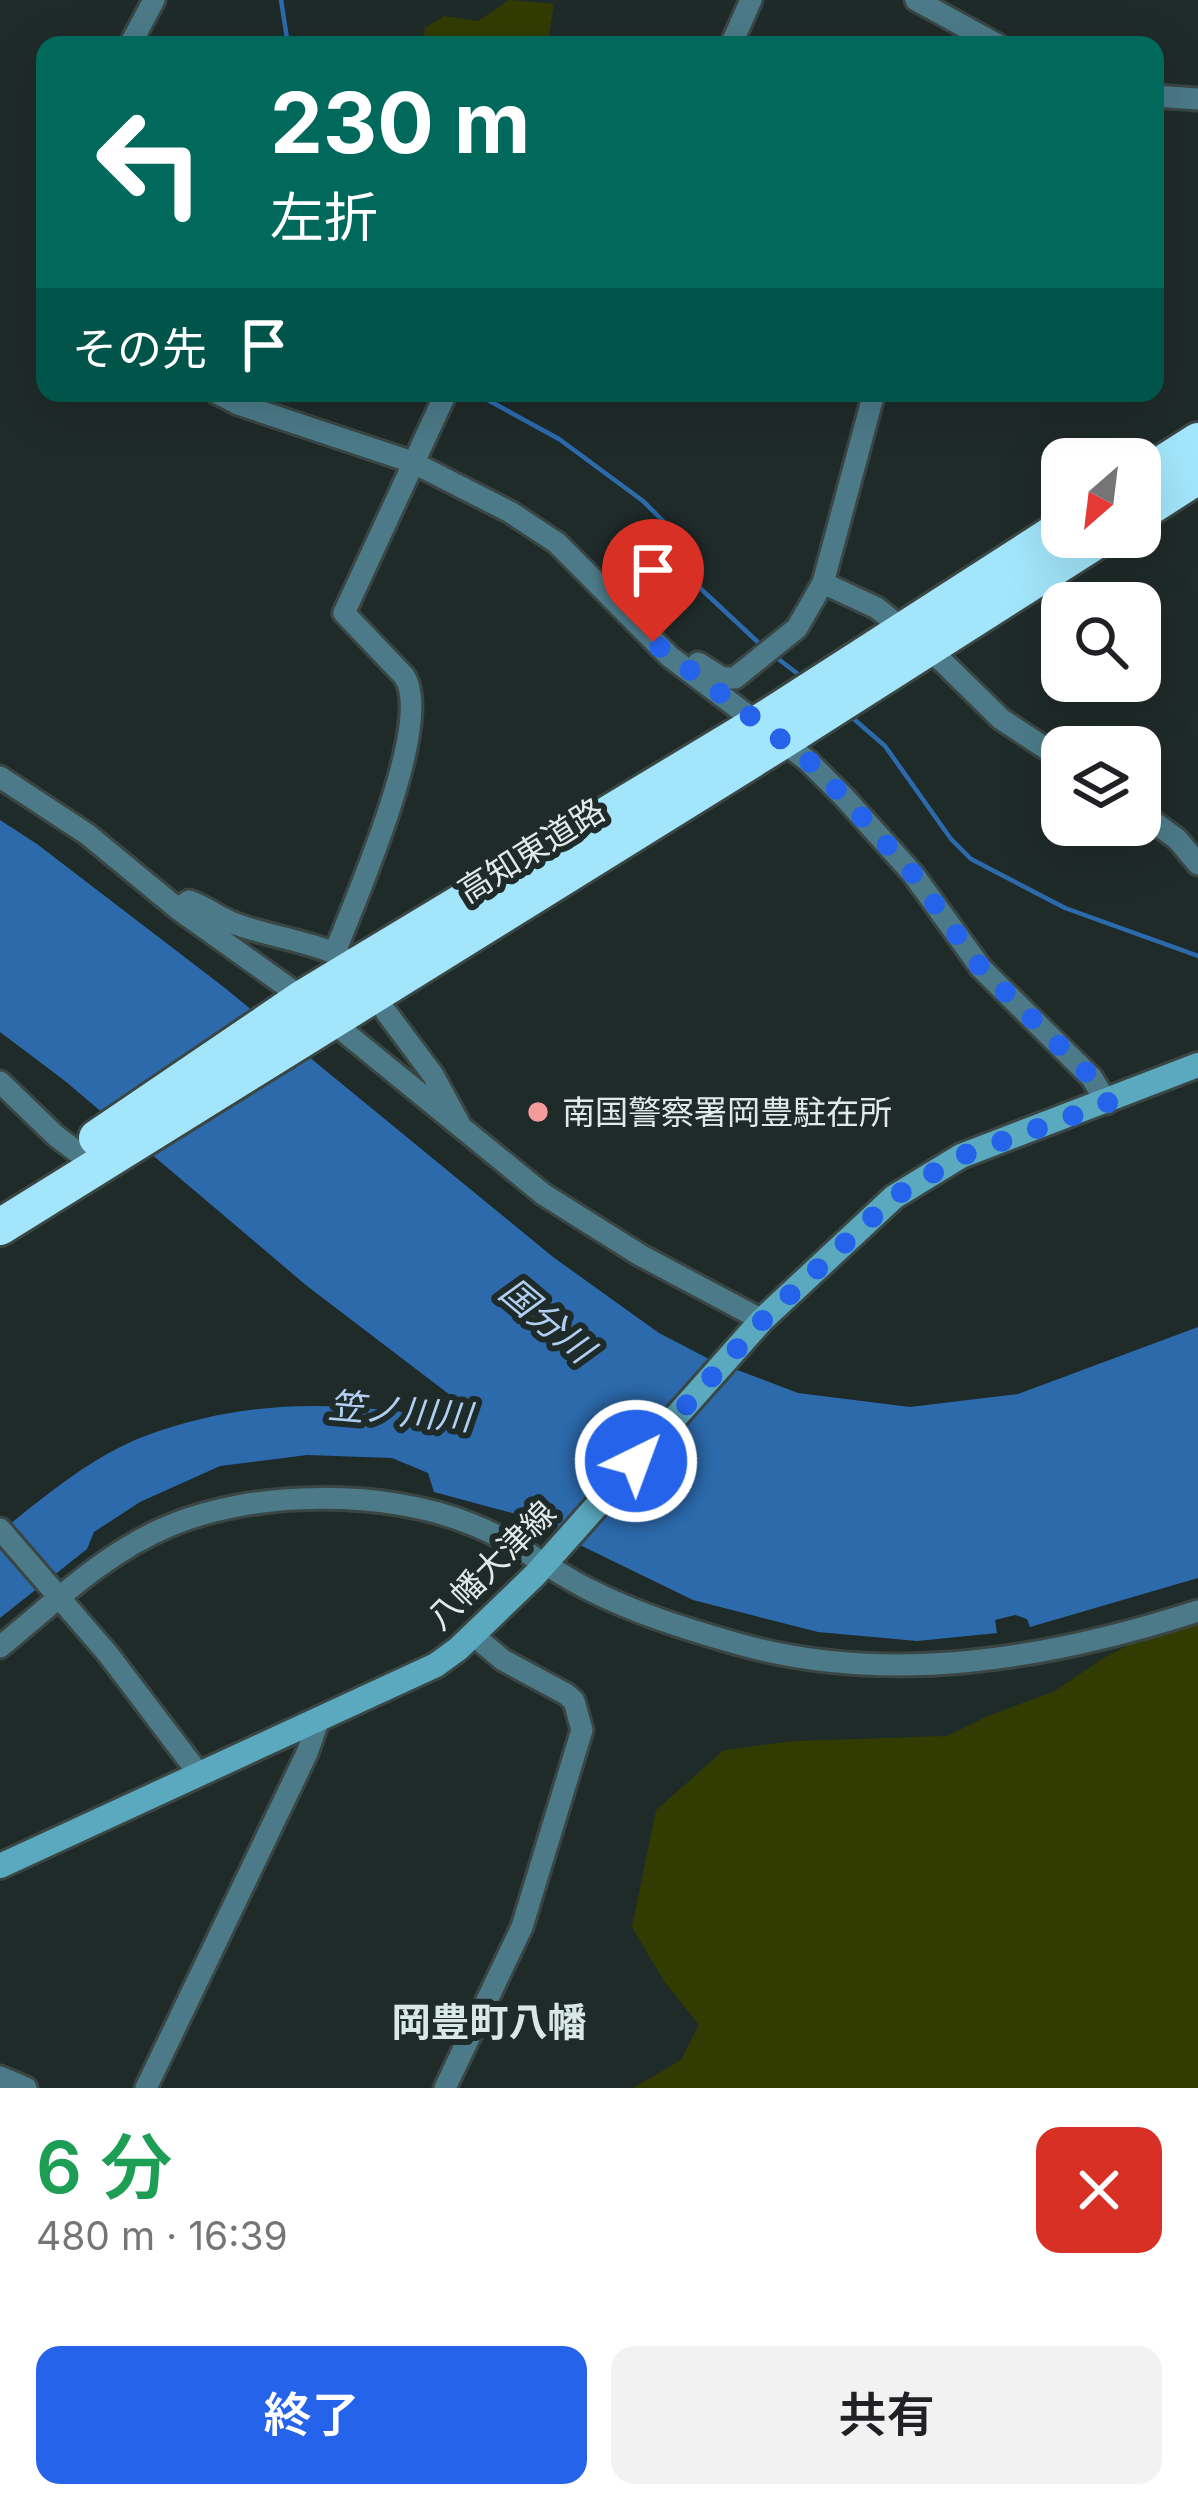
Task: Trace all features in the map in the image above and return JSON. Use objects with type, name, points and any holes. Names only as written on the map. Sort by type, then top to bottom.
[{"type":"highway","points":[[1161,465],[1198,441]]},
{"type":"highway","points":[[1161,500],[1198,476]]},
{"type":"highway","name":"高知東道路","points":[[0,1227],[93,1155],[309,1014],[915,639],[1041,544]]},
{"type":"highway","name":"高知東道路","points":[[915,639],[1064,558]]},
{"type":"highway","name":"高知東道路","points":[[0,1199],[93,1155]]},
{"type":"main road","name":"八幡大津線","points":[[0,1866],[420,1674],[473,1635],[545,1563],[759,1324],[894,1197],[961,1156],[1198,1065]]},
{"type":"street","points":[[135,36],[154,0]]},
{"type":"street","points":[[735,36],[751,0]]},
{"type":"street","points":[[916,0],[980,36]]},
{"type":"street","points":[[956,36],[963,27]]},
{"type":"street","points":[[1164,97],[1198,99]]},
{"type":"street","points":[[234,402],[412,462],[509,512],[557,543],[669,656],[786,722],[913,874],[981,968],[1092,1078],[1108,1103]]},
{"type":"street","points":[[178,909],[188,901],[227,921],[340,956],[392,805],[412,712],[410,685],[404,676],[344,613],[442,402]]},
{"type":"street","points":[[669,656],[688,657],[722,678],[735,678],[797,628],[823,583],[872,402]]},
{"type":"street","points":[[823,583],[877,608],[1001,719],[1041,745]]},
{"type":"street","points":[[0,777],[87,834],[309,1014],[543,1194],[759,1324]]},
{"type":"street","points":[[1161,827],[1198,864]]},
{"type":"street","points":[[386,1012],[434,1076],[465,1134]]},
{"type":"street","points":[[0,1082],[93,1155]]},
{"type":"street","points":[[0,1647],[58,1593],[170,1526],[219,1511],[294,1499],[362,1500],[472,1524],[590,1590],[649,1615],[738,1645],[812,1660],[985,1663],[1058,1651],[1198,1611]]},
{"type":"street","points":[[0,1528],[58,1593],[199,1774]]},
{"type":"street","points":[[445,2088],[522,1928],[582,1730],[574,1701],[566,1694],[503,1660],[473,1635]]},
{"type":"street","points":[[146,2088],[319,1719]]},
{"type":"street","points":[[0,2077],[26,2088]]},
{"type":"green space","points":[[509,0],[554,4],[549,36],[423,36],[425,28],[444,16],[478,21]]},
{"type":"green space","points":[[1198,1617],[1198,2088],[633,2088],[681,2060],[699,2025],[664,1981],[632,1927],[656,1810],[724,1750],[794,1741],[947,1736],[1055,1691],[1105,1657],[1164,1627]]},
{"type":"water","name":"国分川","points":[[0,820],[225,988],[553,1257],[659,1333],[711,1360],[798,1393],[910,1407],[1018,1394],[1198,1327],[1198,1578],[1030,1627],[1027,1619],[1015,1615],[995,1620],[997,1633],[917,1641],[818,1632],[693,1600],[516,1514],[434,1492],[428,1473],[392,1458],[307,1455],[220,1466],[140,1502],[94,1532],[87,1549],[0,1618],[0,1532],[69,1478],[125,1444],[183,1424],[257,1409],[330,1406],[443,1418],[453,1409],[450,1395],[307,1286],[65,1081],[0,1032]]},
{"type":"waterway","points":[[281,0],[287,36]]},
{"type":"waterway","points":[[491,402],[559,439],[643,501],[675,533],[700,588],[762,646]]},
{"type":"waterway","points":[[773,655],[802,677]]},
{"type":"waterway","points":[[848,714],[885,746],[951,839],[971,859],[1065,908],[1198,956]]},
{"type":"place","name":"南国警察署岡豊駐在所","points":[[538,1112]]},
{"type":"district","name":"岡豊町八幡","points":[[489,2021]]},
{"type":"route","points":[[636,1461],[763,1320],[894,1197],[961,1156],[1108,1103],[1092,1078],[981,968],[913,874],[808,760],[653,642]]},
{"type":"water label","name":"笠ノ川川","points":[[400,1411]]}]
